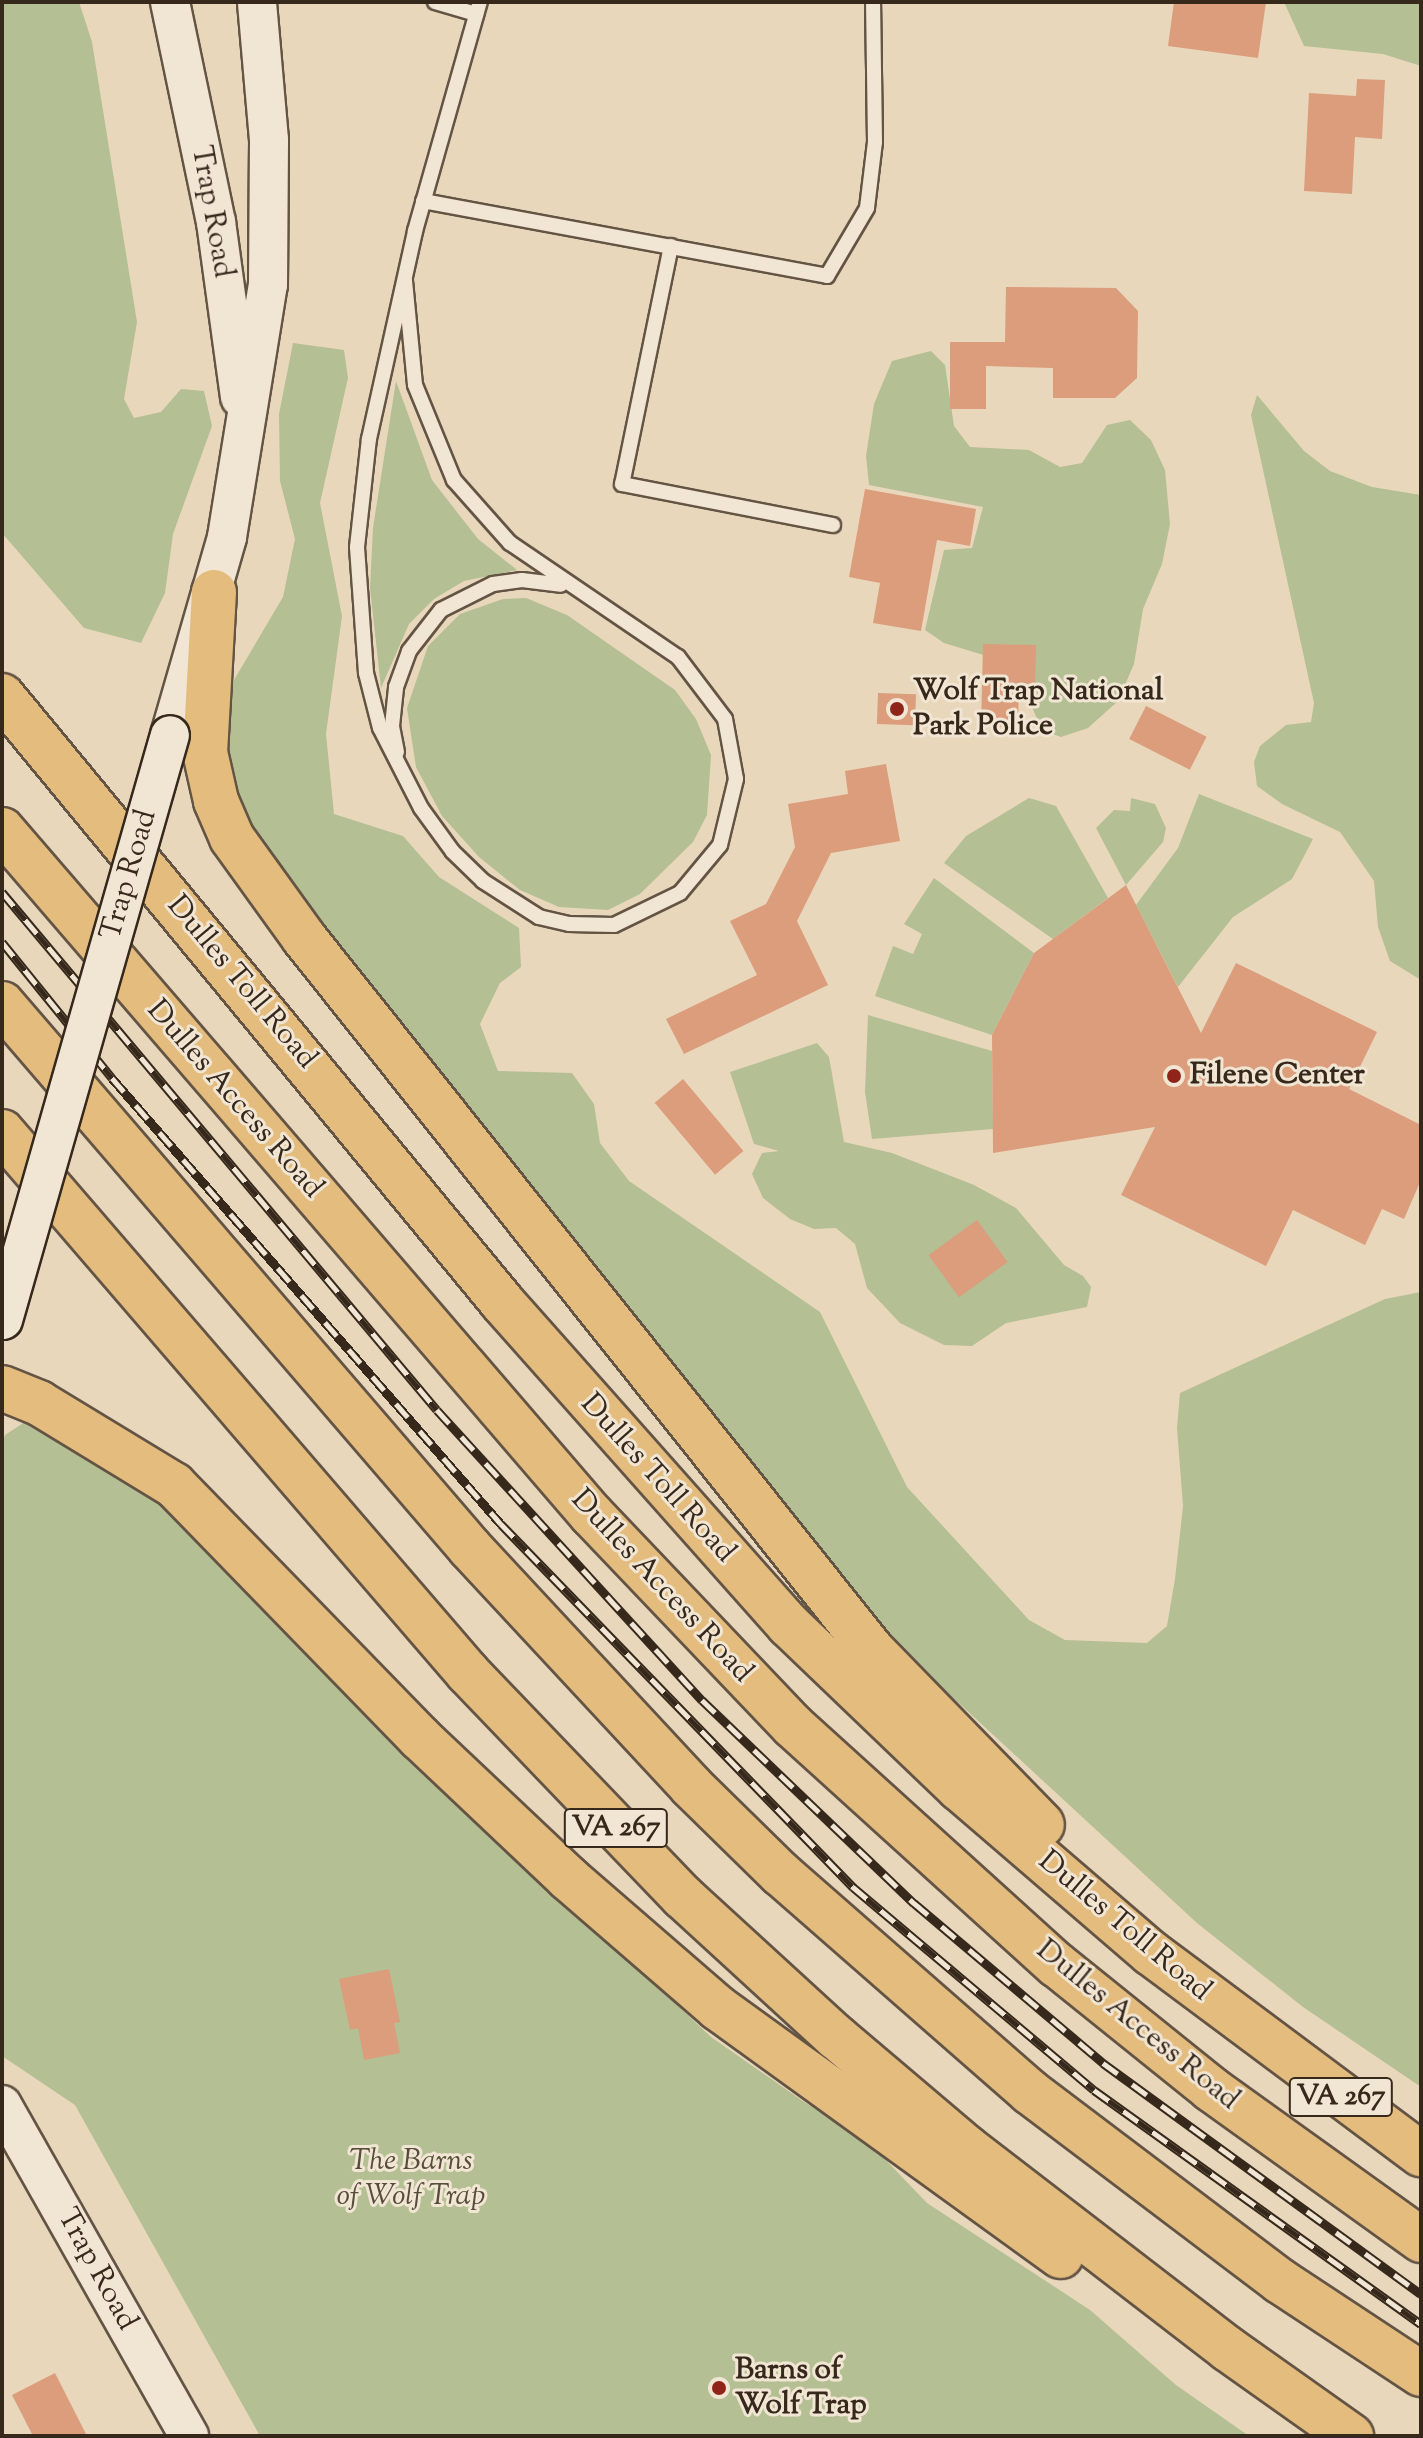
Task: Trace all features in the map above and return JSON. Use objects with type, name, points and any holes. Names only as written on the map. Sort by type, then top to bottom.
[{"type":"highway","points":[[214,592],[205,752],[216,801],[232,838],[295,925],[871,1649],[1041,1824],[1262,2039]]},
{"type":"highway","name":"Dulles Toll Road","points":[[2,696],[533,1338],[779,1614],[959,1788],[1151,1953],[1262,2039],[1421,2154]]},
{"type":"highway","name":"Dulles Access Road","points":[[2,830],[580,1502],[793,1726],[1057,1965],[1211,2089],[1421,2240]]},
{"type":"highway","points":[[2,1004],[470,1548],[748,1841],[1030,2092],[1280,2281],[1421,2374]]},
{"type":"highway","name":"VA 267","points":[[2,1132],[468,1673],[683,1897],[836,2037],[967,2148],[1340,2429]]},
{"type":"highway","points":[[2,1388],[39,1403],[174,1485],[420,1738],[568,1878],[718,2008],[982,2202],[1340,2429]]},
{"type":"main road","name":"Trap Road","points":[[170,2],[216,222],[243,424]]},
{"type":"main road","name":"Trap Road","points":[[2,1322],[214,592],[239,472],[243,424],[258,360],[269,246],[269,140],[257,2]]},
{"type":"main road","name":"Trap Road","points":[[2,2105],[189,2436]]},
{"type":"lane","points":[[405,281],[415,385],[454,480],[510,543],[678,657],[725,719],[736,779],[731,816],[702,871],[649,912],[614,925],[586,926],[539,917],[483,881],[453,852],[400,768],[380,728],[366,673],[357,547],[379,383],[423,201],[478,8],[435,2]]},
{"type":"lane","points":[[423,201],[827,276],[867,208],[875,142],[873,2]]},
{"type":"lane","points":[[671,246],[622,484],[833,525]]},
{"type":"lane","points":[[400,768],[392,726],[396,687],[409,651],[441,610],[493,584],[522,580],[581,590]]},
{"type":"green space","points":[[2,2],[79,2],[92,42],[137,322],[124,399],[134,418],[161,412],[181,389],[204,391],[212,426],[173,534],[165,593],[141,643],[84,628],[2,533]]},
{"type":"green space","points":[[1284,2],[1421,2],[1421,66],[1383,54],[1304,46]]},
{"type":"green space","points":[[293,343],[344,350],[348,378],[320,503],[342,616],[326,734],[334,814],[403,836],[439,877],[519,928],[521,967],[500,983],[480,1024],[498,1071],[572,1073],[594,1104],[600,1143],[629,1181],[820,1312],[907,1487],[1029,1620],[1065,1640],[1147,1643],[1167,1626],[1175,1579],[1183,1506],[1177,1428],[1180,1393],[1385,1299],[1421,1292],[1421,2087],[1303,2007],[1197,1923],[949,1694],[846,1587],[240,819],[218,707],[283,597],[295,539],[280,481],[279,414]]},
{"type":"green space","points":[[931,351],[945,365],[954,426],[970,447],[1029,450],[1060,467],[1082,463],[1107,425],[1130,420],[1151,440],[1165,470],[1170,524],[1162,564],[1143,609],[1134,664],[1118,701],[1088,728],[1061,737],[1042,730],[1013,664],[944,643],[925,630],[944,550],[972,548],[983,507],[869,485],[866,456],[874,404],[892,361]]},
{"type":"green space","points":[[396,381],[432,480],[478,539],[517,570],[464,581],[434,599],[409,624],[381,688],[370,588],[373,528]]},
{"type":"green space","points":[[1257,395],[1304,451],[1330,471],[1372,487],[1421,495],[1421,980],[1390,961],[1378,927],[1374,881],[1340,832],[1282,804],[1257,786],[1254,762],[1260,746],[1286,725],[1311,722],[1314,703],[1251,415]]},
{"type":"green space","points":[[526,598],[567,615],[675,690],[696,719],[711,755],[707,815],[693,842],[640,894],[608,910],[559,907],[520,890],[479,857],[442,816],[416,767],[407,708],[428,646],[460,614],[503,599]]},
{"type":"green space","points":[[1199,794],[1313,839],[1292,879],[1233,917],[1178,987],[1136,905],[1178,848]]},
{"type":"green space","points":[[1029,798],[1056,806],[1108,898],[1053,939],[944,863],[966,836]]},
{"type":"green space","points":[[1131,798],[1155,804],[1166,828],[1163,842],[1126,885],[1096,828],[1114,810],[1130,811]]},
{"type":"green space","points":[[934,878],[1034,953],[992,1035],[875,996],[893,946],[913,954],[922,934],[904,924]]},
{"type":"green space","points":[[868,1015],[992,1051],[993,1129],[872,1139],[865,1092]]},
{"type":"green space","points":[[817,1043],[829,1057],[844,1142],[892,1153],[974,1185],[1016,1208],[1064,1265],[1083,1276],[1091,1287],[1087,1307],[1006,1323],[972,1346],[944,1345],[900,1323],[867,1288],[855,1244],[836,1228],[814,1229],[790,1219],[763,1198],[752,1174],[762,1153],[779,1151],[754,1144],[730,1072]]},
{"type":"green space","name":"The Barns of Wolf Trap","points":[[31,1418],[176,1512],[510,1847],[711,2037],[807,2104],[856,2129],[927,2203],[1090,2310],[1176,2385],[1249,2436],[260,2436],[75,2105],[2,2056],[2,1445],[5,1435]]},
{"type":"building","points":[[1174,2],[1266,2],[1258,58],[1168,46]]},
{"type":"building","points":[[1357,79],[1385,80],[1382,139],[1355,137],[1352,194],[1304,191],[1309,93],[1356,96]]},
{"type":"building","points":[[1006,287],[1116,288],[1138,311],[1137,378],[1115,398],[1053,398],[1053,368],[986,366],[986,409],[950,409],[950,342],[1005,342]]},
{"type":"building","points":[[865,489],[976,509],[970,546],[937,540],[921,631],[873,623],[880,583],[849,577]]},
{"type":"building","points":[[983,644],[1036,645],[1035,685],[1019,684],[1018,727],[981,726]]},
{"type":"building","name":"Wolf Trap National Park Police","points":[[878,693],[916,694],[915,725],[877,724]]},
{"type":"building","points":[[1146,706],[1207,737],[1190,770],[1129,739]]},
{"type":"building","points":[[886,764],[900,841],[831,853],[797,921],[828,985],[684,1054],[666,1019],[757,975],[730,921],[766,904],[795,847],[788,804],[848,794],[845,771]]},
{"type":"building","name":"Filene Center","points":[[1126,885],[1201,1033],[1236,963],[1377,1032],[1349,1089],[1421,1125],[1421,1180],[1404,1219],[1382,1209],[1365,1245],[1293,1210],[1266,1266],[1121,1195],[1155,1127],[993,1153],[992,1035],[1034,953]]},
{"type":"building","points":[[683,1079],[743,1151],[715,1175],[655,1103]]},
{"type":"building","points":[[977,1220],[1008,1262],[959,1297],[928,1255]]},
{"type":"building","points":[[389,1969],[400,2022],[394,2023],[400,2053],[364,2060],[358,2028],[350,2030],[339,1979]]},
{"type":"building","points":[[55,2373],[87,2436],[33,2436],[12,2395]]},
{"type":"railway","points":[[2,892],[437,1410],[702,1700],[914,1903],[1103,2063],[1421,2294]]},
{"type":"railway","points":[[2,942],[112,1078],[501,1524],[853,1887],[1094,2090],[1421,2324]]},
{"type":"place","name":"Wolf Trap National Park Police","points":[[897,709]]},
{"type":"place","name":"Filene Center","points":[[1174,1076]]},
{"type":"place","name":"Barns of Wolf Trap","points":[[719,2388]]}]
